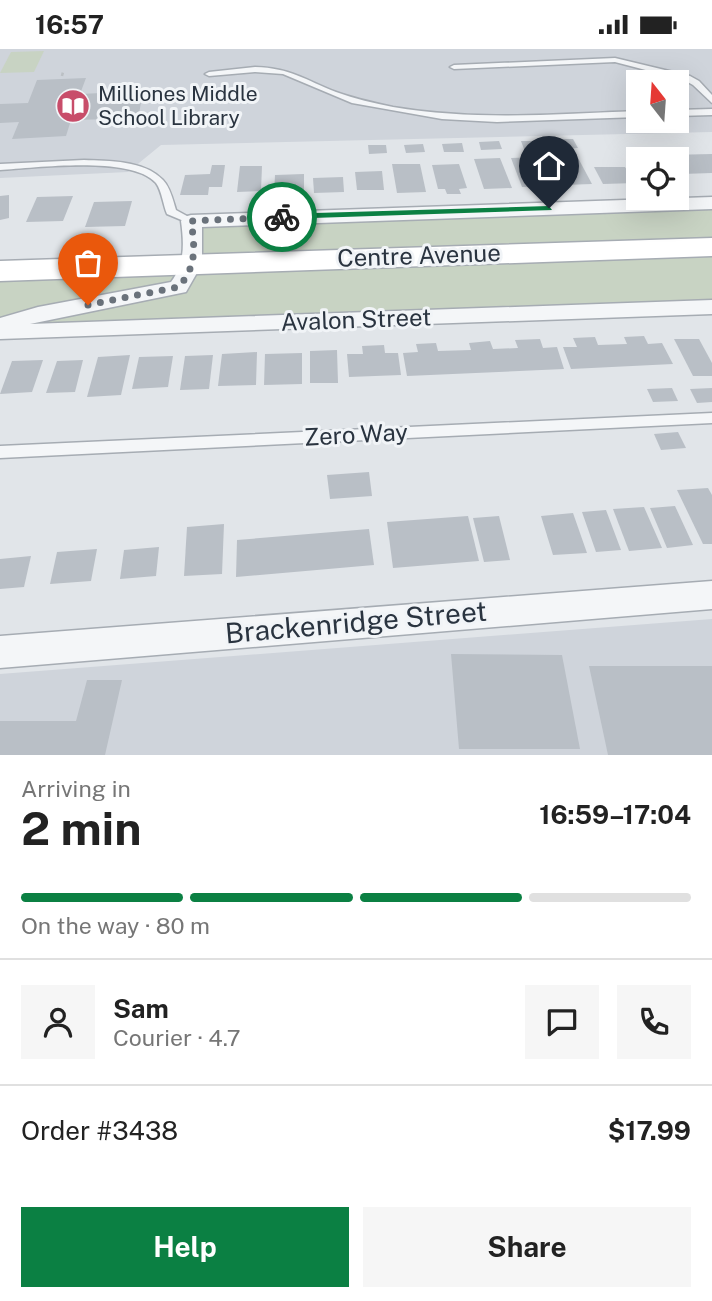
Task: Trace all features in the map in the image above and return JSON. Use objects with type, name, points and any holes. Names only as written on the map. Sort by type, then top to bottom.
[{"type":"main road","name":"Centre Avenue","points":[[0,271],[712,247]]},
{"type":"street","points":[[0,325],[38,314],[178,287],[193,264],[195,248],[191,221],[712,203]]},
{"type":"street","name":"Avalon Street","points":[[0,334],[712,307]]},
{"type":"street","name":"Brackenridge Street","points":[[0,652],[712,595]]},
{"type":"lane","points":[[454,67],[615,60],[687,78],[696,83],[712,100]]},
{"type":"lane","points":[[209,73],[257,69],[281,71],[302,76],[322,89],[359,102],[442,116],[626,114]]},
{"type":"lane","points":[[690,113],[712,112]]},
{"type":"lane","points":[[0,167],[107,164],[140,168],[161,182],[171,212],[191,221]]},
{"type":"lane","name":"Zero Way","points":[[0,452],[712,418]]},
{"type":"shaded area","points":[[0,49],[712,49],[712,132],[690,133],[690,70],[626,70],[626,133],[670,133],[161,145],[128,172],[0,178]]},
{"type":"shaded area","points":[[712,619],[712,755],[0,755],[0,674]]},
{"type":"green space","points":[[44,51],[34,72],[0,73],[11,52]]},
{"type":"green space","points":[[712,203],[712,307],[0,334],[0,271],[193,264],[191,221],[626,206],[626,210],[689,210],[689,204]]},
{"type":"building","points":[[86,78],[80,94],[143,91],[139,114],[115,119],[71,120],[66,136],[12,139],[19,122],[0,123],[0,104],[28,103],[37,80]]},
{"type":"building","points":[[557,139],[573,139],[578,148],[562,149]]},
{"type":"building","points":[[499,141],[502,149],[481,150],[479,142]]},
{"type":"building","points":[[521,141],[538,141],[542,149],[524,149]]},
{"type":"building","points":[[462,143],[464,152],[444,152],[442,144]]},
{"type":"building","points":[[423,144],[425,152],[406,153],[404,145]]},
{"type":"building","points":[[368,145],[386,145],[387,153],[369,154]]},
{"type":"building","points":[[712,154],[712,173],[689,174],[689,155]]},
{"type":"building","points":[[577,156],[592,184],[564,185],[551,157]]},
{"type":"building","points":[[539,157],[552,186],[522,187],[511,158]]},
{"type":"building","points":[[500,158],[512,188],[484,189],[474,159]]},
{"type":"building","points":[[392,164],[420,164],[426,192],[397,193]]},
{"type":"building","points":[[459,164],[467,188],[459,189],[461,194],[447,194],[445,189],[438,189],[432,165]]},
{"type":"building","points":[[212,165],[225,165],[222,187],[209,187],[208,195],[180,195],[185,175],[210,174]]},
{"type":"building","points":[[240,166],[262,166],[261,191],[237,192]]},
{"type":"building","points":[[594,167],[625,167],[626,183],[603,184]]},
{"type":"building","points":[[382,171],[384,190],[357,190],[355,172]]},
{"type":"building","points":[[304,174],[304,194],[274,195],[275,175]]},
{"type":"building","points":[[343,177],[344,192],[314,193],[313,178]]},
{"type":"building","points":[[9,195],[9,218],[0,220],[0,196]]},
{"type":"building","points":[[73,196],[63,221],[26,222],[37,197]]},
{"type":"building","points":[[132,201],[125,226],[85,227],[94,202]]},
{"type":"building","points":[[644,336],[648,344],[662,343],[673,364],[571,369],[563,347],[577,347],[573,338],[595,337],[598,345],[627,344],[624,337]]},
{"type":"building","points":[[540,339],[543,348],[557,347],[564,369],[407,376],[403,353],[418,352],[416,344],[436,343],[438,351],[471,350],[469,343],[490,341],[493,349],[518,348],[515,340]]},
{"type":"building","points":[[674,339],[699,339],[712,363],[712,376],[693,376]]},
{"type":"building","points":[[384,345],[385,353],[398,353],[401,375],[349,377],[347,354],[363,354],[362,346]]},
{"type":"building","points":[[337,350],[338,383],[310,383],[310,351]]},
{"type":"building","points":[[257,352],[256,385],[218,386],[222,354]]},
{"type":"building","points":[[302,353],[302,384],[264,385],[265,354]]},
{"type":"building","points":[[130,355],[121,395],[87,397],[98,357]]},
{"type":"building","points":[[213,355],[209,389],[180,390],[185,356]]},
{"type":"building","points":[[173,356],[168,387],[132,389],[139,357]]},
{"type":"building","points":[[43,360],[32,392],[0,394],[12,361]]},
{"type":"building","points":[[83,360],[75,392],[46,393],[57,361]]},
{"type":"building","points":[[672,388],[678,401],[653,402],[647,389]]},
{"type":"building","points":[[712,388],[712,402],[697,403],[690,389]]},
{"type":"building","points":[[678,432],[686,448],[661,450],[654,434]]},
{"type":"building","points":[[369,472],[372,496],[330,499],[327,475]]},
{"type":"building","points":[[708,488],[712,495],[712,544],[703,544],[677,490]]},
{"type":"building","points":[[675,506],[693,545],[667,548],[650,508]]},
{"type":"building","points":[[644,507],[662,548],[629,551],[613,509]]},
{"type":"building","points":[[606,510],[621,550],[596,552],[582,512]]},
{"type":"building","points":[[573,513],[587,553],[553,555],[541,516]]},
{"type":"building","points":[[468,516],[479,561],[393,568],[387,522]]},
{"type":"building","points":[[499,516],[510,560],[484,562],[473,518]]},
{"type":"building","points":[[224,524],[222,574],[184,576],[187,527]]},
{"type":"building","points":[[369,529],[374,565],[236,577],[237,540]]},
{"type":"building","points":[[159,547],[156,576],[120,579],[124,550]]},
{"type":"building","points":[[97,549],[91,581],[50,584],[57,552]]},
{"type":"building","points":[[31,556],[24,587],[0,589],[0,559]]},
{"type":"building","points":[[451,654],[562,655],[580,749],[459,749]]},
{"type":"building","points":[[589,666],[712,666],[712,755],[608,755]]},
{"type":"building","points":[[87,680],[122,680],[105,755],[0,755],[0,721],[76,721]]},
{"type":"way so far","points":[[88,305],[178,287],[193,264],[195,248],[191,221],[282,217]]},
{"type":"place","name":"Milliones Middle School Library","points":[[73,106]]},
{"type":"route","points":[[282,217],[549,208]]}]
